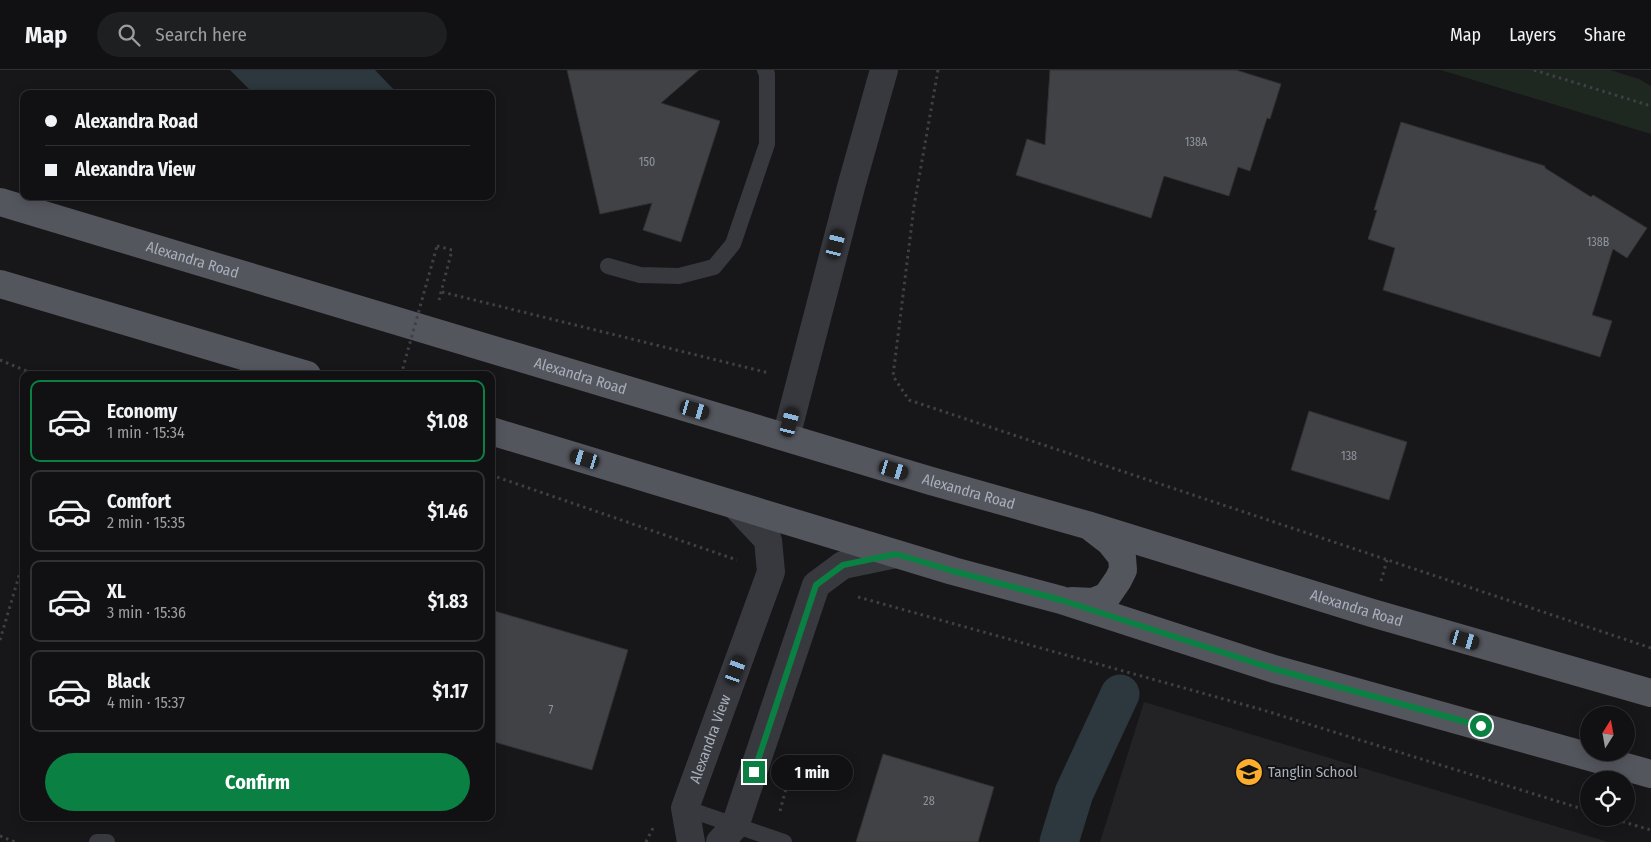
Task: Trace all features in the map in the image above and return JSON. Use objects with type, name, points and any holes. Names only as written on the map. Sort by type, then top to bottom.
[{"type":"main road","name":"Alexandra Road","points":[[0,202],[931,481],[1087,525],[1372,613],[1651,693]]},
{"type":"main road","points":[[0,284],[294,371]]},
{"type":"main road","points":[[495,432],[953,571],[1061,600],[1274,669],[1651,774]]},
{"type":"main road","points":[[1061,600],[1093,602],[1107,596],[1118,580],[1122,570],[1122,557],[1110,542],[1087,525]]},
{"type":"street","points":[[786,437],[851,187],[884,70]]},
{"type":"street","name":"Alexandra View","points":[[685,808],[771,572],[768,540],[736,505]]},
{"type":"street","points":[[728,834],[816,585],[843,565],[896,554]]},
{"type":"street","points":[[685,808],[691,842]]},
{"type":"lane","points":[[608,266],[640,276],[679,276],[714,267],[733,244],[767,144],[765,70]]},
{"type":"lane","points":[[685,808],[728,834],[784,842]]},
{"type":"lane","points":[[98,842],[107,842]]},
{"type":"path","points":[[938,70],[914,206],[893,376],[909,400],[1651,648]]},
{"type":"path","points":[[1534,70],[1651,106]]},
{"type":"path","points":[[402,371],[437,246],[452,250],[442,292],[778,375]]},
{"type":"path","points":[[0,360],[26,371]]},
{"type":"path","points":[[495,476],[740,562]]},
{"type":"path","points":[[0,640],[20,572]]},
{"type":"path","points":[[849,595],[1263,710],[1580,808]]},
{"type":"path","points":[[1635,825],[1651,830]]},
{"type":"path","points":[[0,836],[15,842]]},
{"type":"shaded area","points":[[230,70],[375,70],[394,90],[250,90]]},
{"type":"shaded area","points":[[1441,70],[1610,70],[1639,79],[1651,86],[1651,134]]},
{"type":"shaded area","name":"Tanglin School","points":[[1144,702],[1608,842],[1100,842]]},
{"type":"building","points":[[567,70],[699,70],[661,103],[720,121],[681,242],[643,230],[652,203],[600,214]]},
{"type":"building","points":[[1050,70],[1236,70],[1281,84],[1270,119],[1267,118],[1250,171],[1238,167],[1229,196],[1164,176],[1151,218],[1016,175],[1027,139],[1045,145]]},
{"type":"building","points":[[1401,122],[1545,166],[1545,168],[1591,197],[1593,195],[1647,228],[1627,258],[1613,249],[1592,315],[1612,321],[1600,357],[1383,290],[1395,248],[1368,239],[1377,210],[1374,210]]},
{"type":"building","points":[[1309,411],[1407,442],[1389,500],[1291,470]]},
{"type":"building","points":[[495,611],[628,650],[592,770],[495,742]]},
{"type":"building","points":[[883,754],[994,787],[978,842],[856,842]]},
{"type":"waterway","points":[[1059,842],[1074,793],[1120,694]]},
{"type":"place","name":"Tanglin School","points":[[1249,772]]},
{"type":"route","points":[[754,772],[816,585],[843,565],[896,554],[1061,600],[1274,669],[1481,726]]}]
